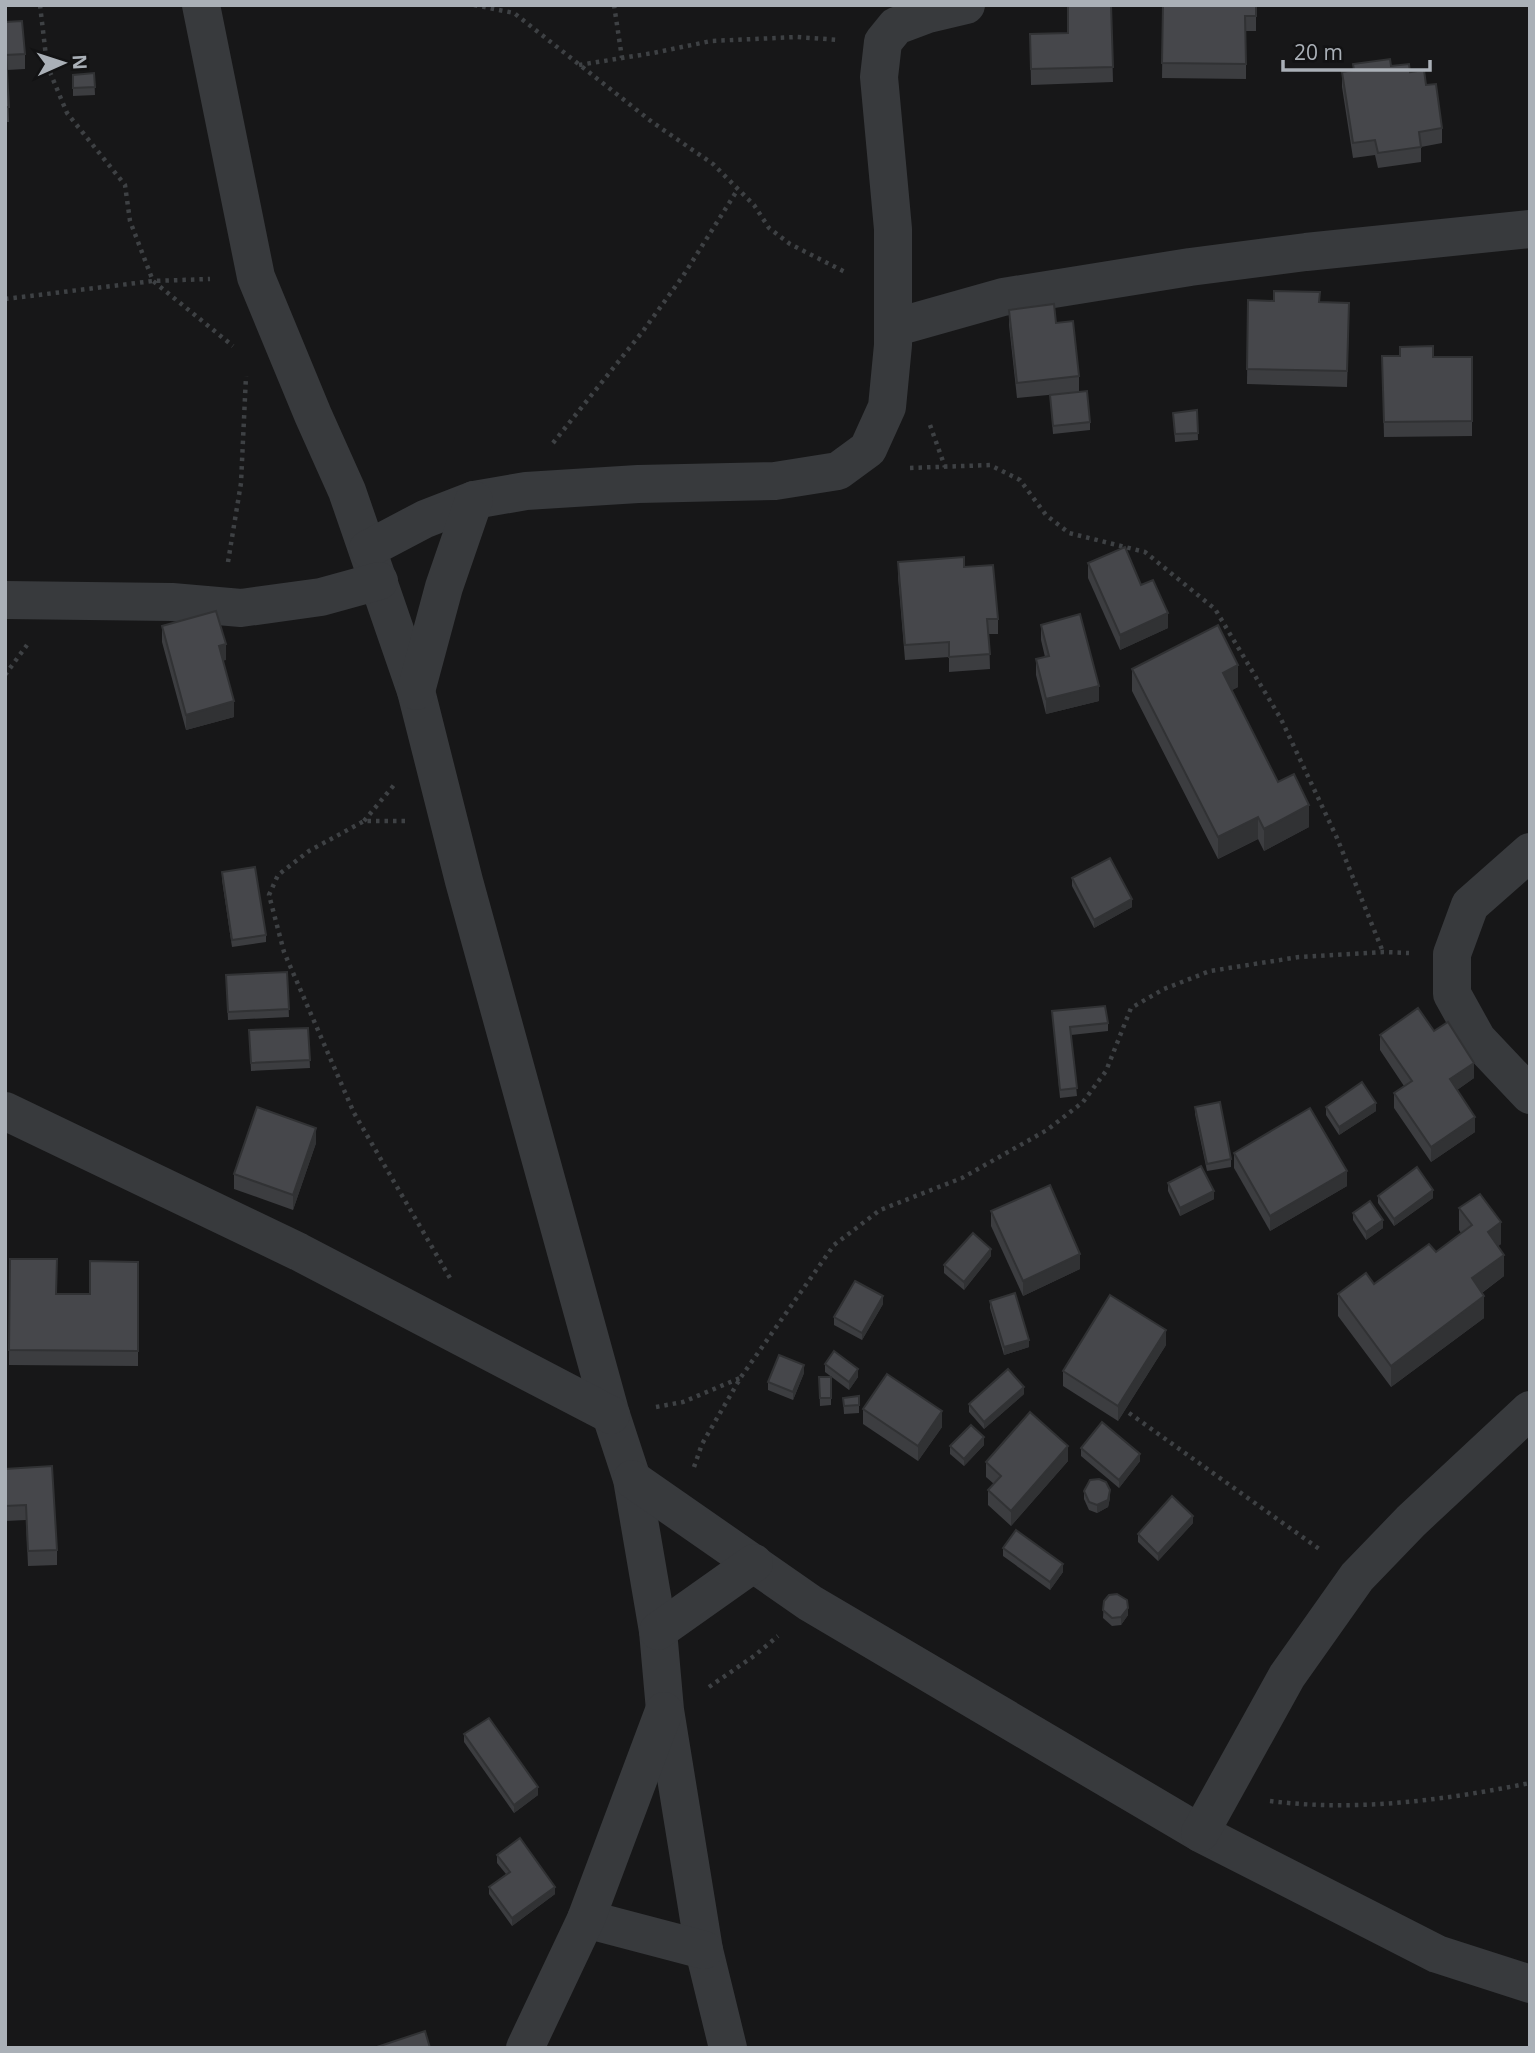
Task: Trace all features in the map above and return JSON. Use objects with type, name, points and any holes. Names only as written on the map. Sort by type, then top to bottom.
[{"type":"street","points":[[201,5],[256,277],[347,491],[416,691],[450,827],[611,1415],[632,1479],[658,1631],[665,1710],[705,1950],[729,2048]]},
{"type":"street","points":[[5,600],[158,602],[242,608],[280,604],[321,597],[374,565],[425,519],[474,500],[526,491],[638,484],[775,481],[838,471],[868,449],[887,407],[893,317],[893,229],[879,77],[883,42],[896,26],[928,14],[965,5]]},
{"type":"street","points":[[893,317],[1190,268],[1306,252],[1530,229]]},
{"type":"street","points":[[416,691],[444,587],[474,500]]},
{"type":"street","points":[[1530,852],[1470,905],[1452,954],[1452,994],[1477,1039],[1530,1095]]},
{"type":"street","points":[[5,1111],[299,1252],[611,1415]]},
{"type":"street","points":[[1200,1833],[1287,1676],[1357,1577],[1457,1477],[1530,1410]]},
{"type":"street","points":[[632,1479],[810,1603],[1200,1833],[1437,1954],[1530,1984]]},
{"type":"street","points":[[658,1631],[754,1563]]},
{"type":"street","points":[[525,2048],[586,1919],[665,1710]]},
{"type":"street","points":[[586,1919],[705,1950]]},
{"type":"path","points":[[40,5],[47,65],[67,113],[125,185],[130,221],[153,281]]},
{"type":"path","points":[[474,5],[514,13],[652,122],[713,164],[754,205],[769,228],[790,244],[838,267],[893,317]]},
{"type":"path","points":[[614,5],[622,58]]},
{"type":"path","points":[[579,65],[710,41],[797,37],[883,42]]},
{"type":"path","points":[[526,491],[550,446],[643,331],[683,276],[738,189]]},
{"type":"path","points":[[5,299],[153,281],[256,277]]},
{"type":"path","points":[[221,606],[241,483],[246,372]]},
{"type":"path","points":[[838,471],[990,465],[1020,480],[1046,515],[1069,533],[1146,552],[1215,609],[1281,719],[1337,838],[1383,952]]},
{"type":"path","points":[[450,827],[412,821],[365,821],[309,850],[278,875],[269,895],[284,952],[354,1113],[452,1282]]},
{"type":"path","points":[[678,1511],[702,1444],[741,1377],[834,1245],[880,1210],[962,1178],[1047,1130],[1083,1102],[1106,1071],[1131,1008],[1164,989],[1210,971],[1299,957],[1383,952],[1452,954]]},
{"type":"path","points":[[611,1415],[683,1402],[741,1377]]},
{"type":"path","points":[[1129,1413],[1357,1577]]},
{"type":"path","points":[[665,1710],[713,1685],[754,1656],[787,1628],[810,1603]]},
{"type":"path","points":[[1221,1794],[1285,1803],[1384,1804],[1530,1783]]},
{"type":"building","points":[[1068,5],[1111,5],[1113,67],[1031,69],[1030,34],[1068,33]]},
{"type":"building","points":[[1163,5],[1256,5],[1256,16],[1245,16],[1246,64],[1162,63]]},
{"type":"building","points":[[22,21],[25,54],[6,55],[9,107],[5,107],[5,22]]},
{"type":"building","points":[[1390,59],[1391,66],[1409,64],[1410,72],[1424,70],[1426,85],[1436,84],[1442,128],[1419,132],[1421,147],[1378,153],[1375,140],[1353,143],[1342,72],[1354,70],[1353,64]]},
{"type":"building","points":[[94,73],[95,87],[73,88],[73,75]]},
{"type":"building","points":[[1274,291],[1320,292],[1319,302],[1349,303],[1347,371],[1247,369],[1248,300],[1274,301]]},
{"type":"building","points":[[1054,304],[1056,323],[1073,321],[1079,376],[1017,383],[1009,310]]},
{"type":"building","points":[[1433,346],[1433,357],[1472,357],[1472,421],[1384,422],[1382,356],[1400,356],[1400,347]]},
{"type":"building","points":[[1087,391],[1090,422],[1053,426],[1050,395]]},
{"type":"building","points":[[1197,410],[1198,433],[1175,434],[1173,413]]},
{"type":"building","points":[[1125,547],[1141,585],[1153,580],[1168,613],[1120,635],[1088,563]]},
{"type":"building","points":[[964,557],[964,567],[993,565],[998,619],[987,619],[990,654],[949,657],[949,642],[905,645],[898,562]]},
{"type":"building","points":[[216,611],[226,644],[219,646],[234,701],[186,715],[162,626]]},
{"type":"building","points":[[1080,614],[1099,686],[1046,699],[1036,659],[1049,656],[1041,625]]},
{"type":"building","points":[[1218,625],[1238,665],[1223,673],[1278,782],[1294,774],[1309,805],[1264,829],[1258,817],[1218,837],[1132,669]]},
{"type":"building","points":[[1110,858],[1132,899],[1094,920],[1072,878]]},
{"type":"building","points":[[255,867],[266,935],[232,940],[222,872]]},
{"type":"building","points":[[287,972],[289,1009],[228,1012],[226,975]]},
{"type":"building","points":[[1105,1006],[1108,1023],[1070,1027],[1077,1088],[1060,1090],[1052,1011]]},
{"type":"building","points":[[1418,1008],[1434,1031],[1448,1022],[1474,1063],[1450,1079],[1475,1117],[1431,1147],[1394,1093],[1412,1081],[1380,1035]]},
{"type":"building","points":[[308,1028],[310,1060],[251,1063],[249,1030]]},
{"type":"building","points":[[1362,1082],[1376,1103],[1339,1127],[1326,1107]]},
{"type":"building","points":[[1220,1102],[1231,1159],[1207,1164],[1195,1107]]},
{"type":"building","points":[[257,1107],[316,1128],[293,1195],[234,1174]]},
{"type":"building","points":[[1310,1108],[1347,1171],[1270,1216],[1234,1153]]},
{"type":"building","points":[[1201,1166],[1214,1191],[1180,1208],[1168,1183]]},
{"type":"building","points":[[1417,1167],[1433,1190],[1394,1219],[1378,1196]]},
{"type":"building","points":[[1050,1185],[1080,1254],[1023,1281],[991,1211]]},
{"type":"building","points":[[1480,1194],[1501,1222],[1488,1232],[1504,1255],[1472,1278],[1484,1296],[1391,1366],[1338,1294],[1366,1273],[1374,1284],[1429,1244],[1436,1252],[1472,1225],[1459,1208]]},
{"type":"building","points":[[1370,1201],[1383,1220],[1366,1232],[1353,1213]]},
{"type":"building","points":[[973,1233],[991,1249],[964,1282],[944,1265]]},
{"type":"building","points":[[10,1259],[57,1259],[56,1294],[90,1294],[90,1261],[138,1262],[138,1351],[9,1350]]},
{"type":"building","points":[[855,1281],[883,1296],[862,1333],[834,1317]]},
{"type":"building","points":[[1015,1293],[1029,1340],[1004,1347],[990,1301]]},
{"type":"building","points":[[1110,1295],[1166,1330],[1118,1406],[1063,1371]]},
{"type":"building","points":[[834,1351],[858,1369],[849,1382],[825,1364]]},
{"type":"building","points":[[779,1355],[804,1365],[793,1392],[768,1382]]},
{"type":"building","points":[[1008,1369],[1024,1387],[984,1422],[969,1404]]},
{"type":"building","points":[[887,1374],[942,1411],[918,1446],[863,1409]]},
{"type":"building","points":[[819,1377],[831,1377],[831,1398],[820,1398]]},
{"type":"building","points":[[859,1396],[859,1405],[844,1406],[843,1398]]},
{"type":"building","points":[[1030,1412],[1068,1446],[1011,1511],[988,1490],[1001,1476],[986,1462]]},
{"type":"building","points":[[1102,1422],[1140,1454],[1119,1480],[1081,1448]]},
{"type":"building","points":[[971,1425],[984,1437],[964,1459],[950,1446]]},
{"type":"building","points":[[52,1466],[57,1550],[28,1551],[26,1505],[5,1506],[5,1469]]},
{"type":"building","points":[[1099,1479],[1106,1482],[1110,1490],[1108,1500],[1097,1505],[1089,1502],[1084,1491],[1090,1480]]},
{"type":"building","points":[[1172,1496],[1193,1516],[1158,1554],[1138,1534]]},
{"type":"building","points":[[1016,1530],[1063,1564],[1050,1582],[1003,1548]]},
{"type":"building","points":[[1117,1594],[1127,1600],[1128,1608],[1121,1617],[1112,1618],[1103,1610],[1104,1601],[1109,1595]]},
{"type":"building","points":[[489,1718],[538,1787],[514,1805],[464,1734]]},
{"type":"building","points":[[520,1838],[555,1887],[512,1918],[489,1887],[510,1872],[497,1855]]},
{"type":"building","points":[[425,2031],[430,2048],[374,2048]]}]
